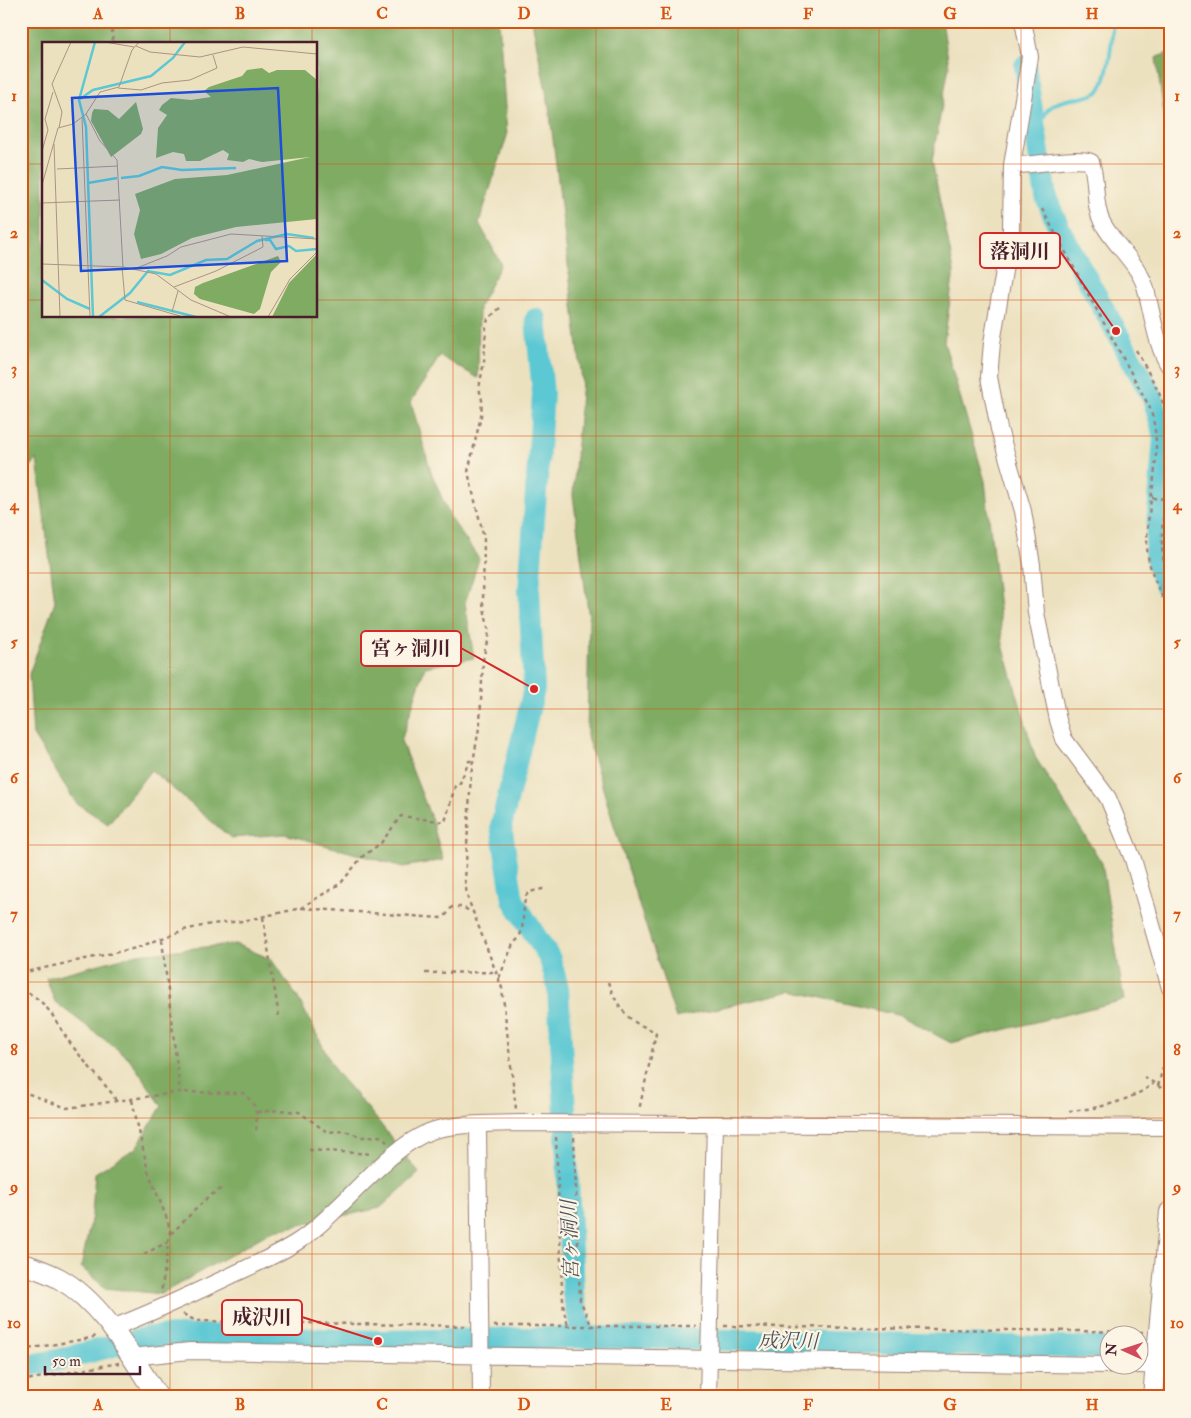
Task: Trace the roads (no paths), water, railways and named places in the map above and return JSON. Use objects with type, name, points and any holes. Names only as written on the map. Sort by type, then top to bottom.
[{"type":"main road","points":[[1153,1397],[1170,1212]]},
{"type":"main road","points":[[21,1263],[48,1273],[69,1285],[112,1328],[158,1397]]},
{"type":"street","points":[[1022,21],[1030,57],[1012,165],[1011,229],[992,343],[989,377],[999,429],[1023,511],[1032,565],[1036,613],[1058,720],[1064,739],[1108,798],[1135,867],[1170,988]]},
{"type":"street","points":[[1012,165],[1048,164],[1082,159],[1091,162],[1095,173],[1097,209],[1102,221],[1136,268],[1144,284],[1164,356],[1170,367]]},
{"type":"street","points":[[112,1328],[167,1307],[300,1240],[329,1217],[392,1157],[436,1130],[518,1123],[1170,1128]]},
{"type":"street","points":[[708,1397],[715,1124]]},
{"type":"street","points":[[478,1125],[481,1397]]},
{"type":"street","points":[[131,1357],[190,1351],[1098,1365]]},
{"type":"waterway","points":[[1038,146],[1041,125],[1047,111],[1052,106],[1059,102],[1094,94],[1102,87],[1112,37],[1111,21]]},
{"type":"waterway","points":[[1025,66],[1046,197],[1059,228],[1153,398],[1164,436],[1155,554],[1160,573],[1170,595]]},
{"type":"waterway","name":"宮ヶ洞川","points":[[536,319],[543,394],[529,590],[534,689],[501,826],[513,900],[550,959],[558,988],[565,1112]]},
{"type":"waterway","name":"宮ヶ洞川","points":[[566,1135],[573,1294],[582,1332],[592,1337]]},
{"type":"waterway","name":"成沢川","points":[[21,1367],[58,1360],[148,1337],[205,1335],[378,1341],[592,1337],[1098,1348]]},
{"type":"waterway","name":"成沢川","points":[[1148,1349],[1170,1349]]},
{"type":"place","name":"落洞川","points":[[1116,331]]},
{"type":"place","name":"宮ヶ洞川","points":[[534,689]]},
{"type":"place","name":"成沢川","points":[[378,1341]]}]
